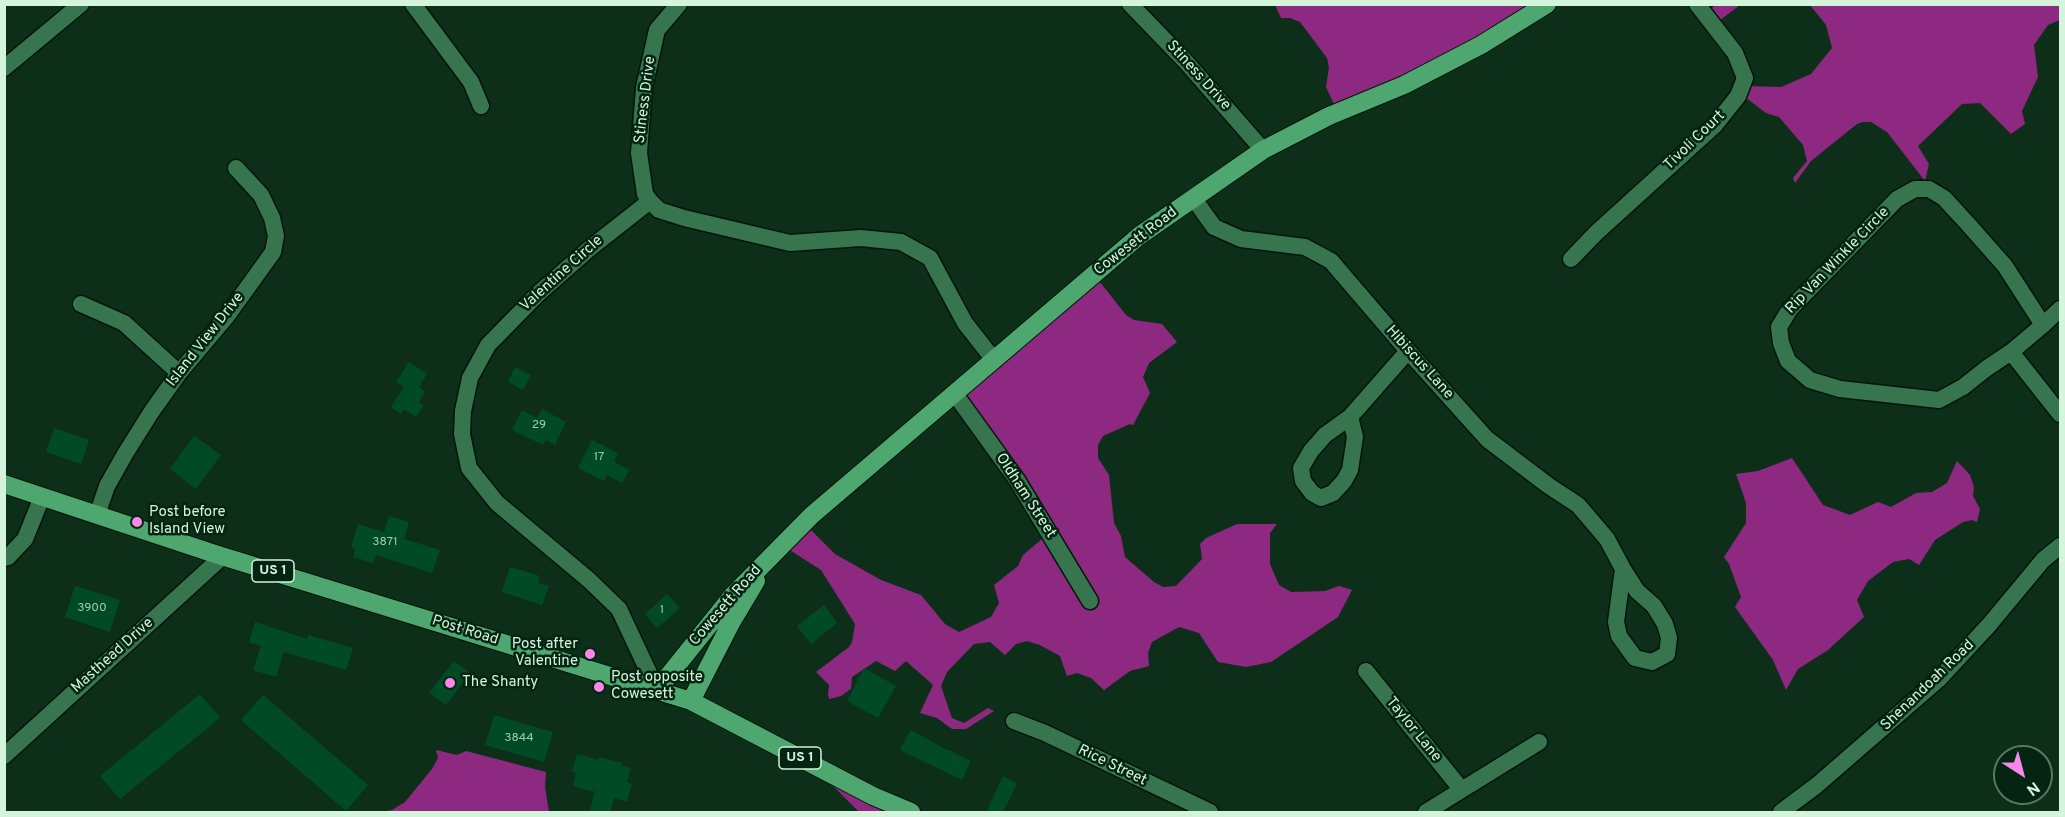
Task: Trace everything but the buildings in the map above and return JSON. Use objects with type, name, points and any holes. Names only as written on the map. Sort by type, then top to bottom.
[{"type":"main road","name":"Cowesett Road","points":[[657,690],[734,594],[812,515],[1139,236],[1194,199],[1222,176],[1263,150],[1329,116],[1404,85],[1480,45],[1547,4]]},
{"type":"main road","name":"Post Road","points":[[4,484],[223,556],[691,701],[873,796],[911,813]]},
{"type":"main road","name":"Cowesett Road","points":[[691,701],[730,623],[774,552]]},
{"type":"street","points":[[4,68],[81,4]]},
{"type":"street","points":[[413,4],[471,82],[481,105]]},
{"type":"street","name":"Stiness Drive","points":[[651,201],[645,194],[639,153],[644,88],[657,30],[679,4]]},
{"type":"street","name":"Stiness Drive","points":[[1130,4],[1186,62],[1263,150]]},
{"type":"street","name":"Tivoli Court","points":[[1571,259],[1715,125],[1738,96],[1745,78],[1735,53],[1697,4]]},
{"type":"street","name":"Island View Drive","points":[[97,515],[107,486],[125,454],[179,373],[227,316],[273,252],[276,236],[272,218],[261,195],[236,168]]},
{"type":"street","name":"Rip Van Winkle Circle","points":[[2011,352],[1964,387],[1940,400],[1840,389],[1810,380],[1788,361],[1781,343],[1779,327],[1790,309],[1898,200],[1915,189],[1929,189],[1944,198],[2005,266],[2043,324]]},
{"type":"street","name":"Hibiscus Lane","points":[[1194,199],[1214,227],[1241,239],[1305,247],[1331,261],[1487,439],[1578,505],[1607,538],[1637,591],[1654,606],[1665,624],[1669,638],[1667,654],[1652,662],[1635,658],[1619,636],[1616,622],[1623,569]]},
{"type":"street","points":[[651,201],[659,210],[684,218],[790,243],[861,238],[901,242],[930,258],[965,323],[994,360]]},
{"type":"street","name":"Valentine Circle","points":[[651,201],[589,249],[531,301],[488,345],[470,378],[463,411],[462,434],[469,468],[497,503],[589,580],[618,609],[657,690]]},
{"type":"street","points":[[81,304],[124,323],[179,373]]},
{"type":"street","points":[[2061,309],[2011,352],[2061,414]]},
{"type":"street","points":[[1350,417],[1408,351]]},
{"type":"street","name":"Oldham Street","points":[[955,394],[1017,480],[1090,601]]},
{"type":"street","points":[[4,558],[8,557],[25,539],[42,497]]},
{"type":"street","name":"Shenandoah Road","points":[[1781,813],[1854,754],[1939,680],[1989,626],[2043,560],[2061,546]]},
{"type":"street","name":"Masthead Drive","points":[[4,756],[223,556]]},
{"type":"street","name":"Taylor Lane","points":[[1366,671],[1461,789]]},
{"type":"street","name":"Rice Street","points":[[1014,721],[1045,733],[1210,813]]},
{"type":"street","points":[[1426,813],[1539,742]]},
{"type":"shaded area","points":[[1275,5],[1546,5],[1337,111],[1326,87],[1329,67],[1327,58],[1300,22],[1290,18],[1281,18]]},
{"type":"shaded area","points":[[1716,5],[1740,5],[1715,24],[1707,11]]},
{"type":"shaded area","points":[[1810,5],[2060,5],[2060,20],[2048,25],[2034,45],[2038,77],[2022,111],[2025,124],[2011,134],[1980,103],[1962,104],[1918,146],[1929,164],[1925,181],[1887,132],[1871,122],[1863,122],[1857,124],[1811,161],[1795,183],[1793,178],[1807,161],[1803,145],[1779,117],[1766,113],[1741,94],[1745,86],[1781,87],[1811,74],[1832,48],[1826,25]]},
{"type":"shaded area","points":[[1096,277],[1126,315],[1134,320],[1162,324],[1177,342],[1149,363],[1143,377],[1150,393],[1133,425],[1130,424],[1103,436],[1098,445],[1098,458],[1109,475],[1114,523],[1121,536],[1125,557],[1154,582],[1163,587],[1176,586],[1202,559],[1200,544],[1206,538],[1237,524],[1277,524],[1270,533],[1270,564],[1279,585],[1291,592],[1325,591],[1339,586],[1352,590],[1338,617],[1271,662],[1246,667],[1218,662],[1199,633],[1179,627],[1152,642],[1148,653],[1149,666],[1130,671],[1104,690],[1091,678],[1077,673],[1067,676],[1060,656],[1040,645],[1027,641],[1016,644],[1005,655],[990,642],[974,644],[947,672],[941,686],[952,718],[964,723],[988,708],[994,711],[966,729],[952,729],[937,718],[920,713],[933,685],[906,661],[895,671],[876,661],[852,677],[851,689],[841,696],[829,699],[829,685],[816,672],[849,647],[855,624],[821,570],[788,549],[806,525],[835,554],[881,580],[921,595],[945,624],[959,632],[991,617],[999,603],[994,585],[1018,566],[1023,555],[1049,533],[960,396]]},
{"type":"shaded area","points":[[1792,458],[1823,505],[1850,515],[1878,502],[1891,507],[1916,493],[1932,492],[1947,483],[1957,461],[1970,475],[1974,487],[1973,496],[1980,509],[1977,522],[1972,520],[1963,522],[1935,540],[1919,565],[1909,559],[1893,562],[1868,581],[1857,600],[1864,617],[1828,650],[1798,669],[1786,690],[1773,660],[1735,607],[1741,597],[1729,564],[1724,557],[1746,523],[1746,503],[1736,474],[1758,471]]},
{"type":"shaded area","points":[[436,750],[457,755],[466,751],[546,772],[545,787],[549,812],[380,812],[392,810],[405,802],[432,769],[438,758]]},
{"type":"shaded area","points":[[812,765],[913,812],[859,812]]},
{"type":"place","name":"Post before Island View","points":[[137,522]]},
{"type":"place","name":"Post after Valentine","points":[[590,654]]},
{"type":"place","name":"The Shanty","points":[[450,683]]},
{"type":"place","name":"Post opposite Cowesett","points":[[599,687]]}]
